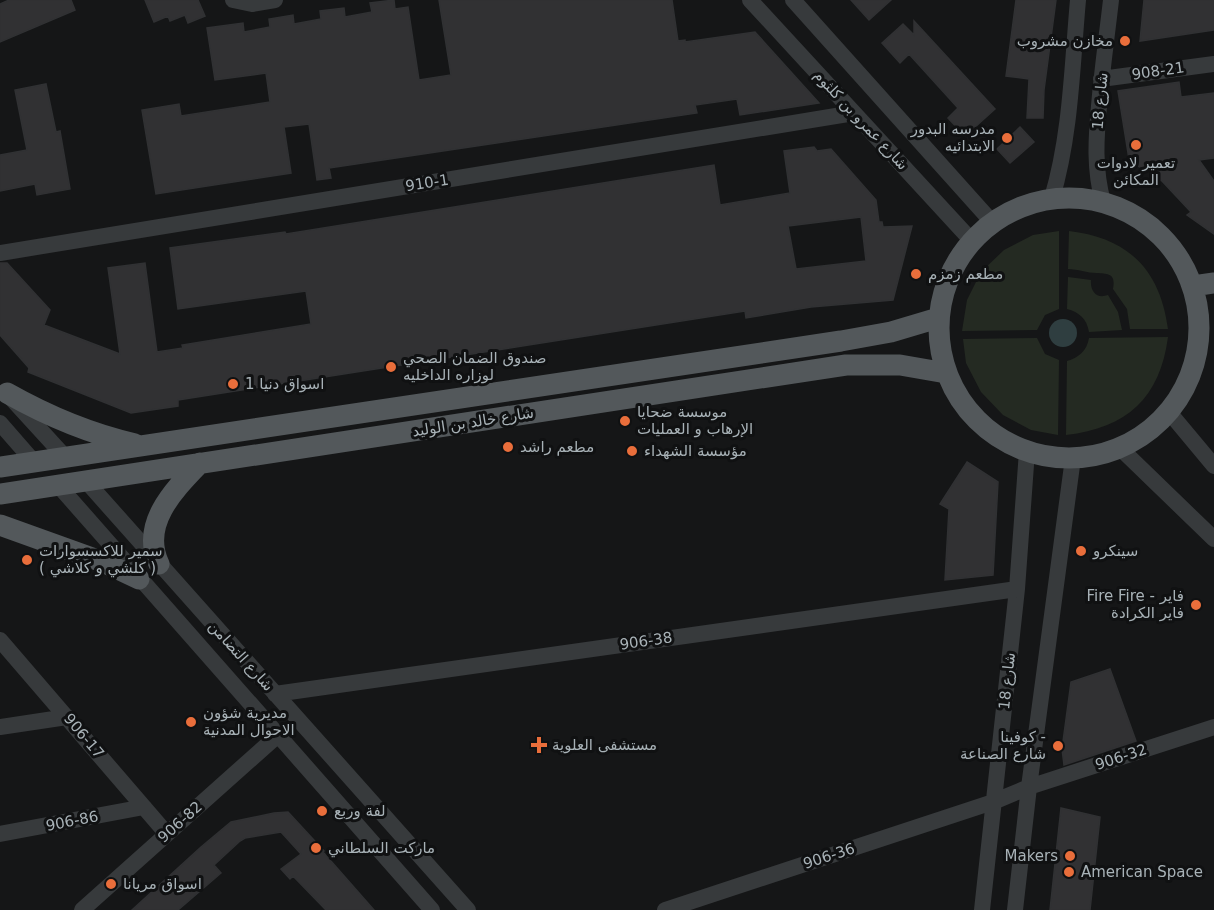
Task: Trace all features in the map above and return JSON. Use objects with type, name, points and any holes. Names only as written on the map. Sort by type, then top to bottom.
[{"type":"main road","points":[[1052,198],[1078,198],[1103,202],[1136,215],[1163,237],[1183,264],[1207,314],[1188,383],[1169,412],[1147,433],[1120,448],[1097,455],[1073,458],[1050,457],[1027,451],[993,433],[965,406],[946,372],[939,346],[938,318],[948,276],[971,240],[992,222],[1021,206],[1052,198]]},
{"type":"main road","points":[[1192,286],[1214,283]]},
{"type":"main road","name":"شارع خالد بن الوليد","points":[[0,467],[841,341],[891,332],[938,318]]},
{"type":"main road","name":"شارع خالد بن الوليد","points":[[0,494],[846,365],[900,365],[946,372]]},
{"type":"main road","points":[[3,390],[42,411],[108,437],[137,444],[154,444]]},
{"type":"main road","points":[[159,564],[155,556],[154,541],[161,511],[174,490],[200,463]]},
{"type":"main road","points":[[0,525],[103,562],[139,579]]},
{"type":"street","points":[[232,0],[252,4],[275,0]]},
{"type":"street","name":"شارع عمرو بن كلثوم","points":[[750,0],[971,240]]},
{"type":"street","name":"شارع عمرو بن كلثوم","points":[[793,0],[992,222]]},
{"type":"street","name":"شارع 18","points":[[1052,198],[1067,133],[1078,0]]},
{"type":"street","name":"شارع 18","points":[[1103,202],[1095,155],[1101,79],[1111,0]]},
{"type":"street","name":"908-21","points":[[1101,79],[1214,63]]},
{"type":"street","name":"910-1","points":[[0,253],[854,113]]},
{"type":"street","points":[[3,390],[66,458]]},
{"type":"street","points":[[1169,412],[1214,466]]},
{"type":"street","points":[[0,423],[34,462]]},
{"type":"street","points":[[1120,448],[1214,539]]},
{"type":"street","name":"شارع 18","points":[[982,910],[1017,589],[1027,451]]},
{"type":"street","points":[[1016,910],[1029,787],[1073,458]]},
{"type":"street","name":"شارع التضامن","points":[[86,481],[468,910]]},
{"type":"street","name":"شارع التضامن","points":[[58,485],[432,910]]},
{"type":"street","name":"906-38","points":[[275,694],[1017,589]]},
{"type":"street","name":"906-17","points":[[0,640],[167,834]]},
{"type":"street","points":[[0,727],[67,717]]},
{"type":"street","name":"906-32","points":[[993,802],[1029,787],[1214,727]]},
{"type":"street","name":"906-82","points":[[82,910],[278,735]]},
{"type":"street","name":"906-36","points":[[665,910],[993,802]]},
{"type":"street","name":"906-86","points":[[0,834],[144,807]]},
{"type":"shaded area","points":[[1059,231],[1059,309],[1045,315],[1037,330],[962,331],[967,300],[981,272],[1004,250],[1033,235]]},
{"type":"shaded area","points":[[1069,231],[1108,241],[1124,249],[1138,260],[1149,273],[1157,289],[1168,329],[1130,329],[1127,309],[1113,289],[1114,284],[1110,275],[1068,269]]},
{"type":"shaded area","points":[[1068,277],[1091,280],[1095,294],[1108,295],[1118,312],[1122,330],[1089,332],[1082,317],[1067,309]]},
{"type":"shaded area","points":[[1063,319],[1073,323],[1077,333],[1073,343],[1063,347],[1053,343],[1049,333],[1053,323]]},
{"type":"shaded area","points":[[1168,337],[1157,377],[1137,406],[1123,417],[1107,425],[1066,435],[1067,361],[1081,353],[1089,338]]},
{"type":"shaded area","points":[[1037,338],[1045,354],[1059,360],[1058,435],[1031,430],[1003,415],[981,392],[966,363],[963,339]]},
{"type":"building","points":[[9,0],[71,0],[75,10],[0,42],[0,4]]},
{"type":"building","points":[[145,0],[198,0],[205,16],[188,23],[185,15],[170,21],[168,16],[154,22]]},
{"type":"building","points":[[394,0],[395,9],[408,7],[419,80],[451,75],[439,0],[672,0],[678,41],[685,40],[685,42],[755,32],[819,103],[740,115],[737,99],[695,105],[697,113],[329,168],[331,178],[317,180],[309,124],[284,127],[291,173],[156,194],[142,110],[179,104],[181,116],[270,102],[266,73],[215,80],[207,28],[243,23],[244,32],[270,27],[269,19],[293,15],[294,24],[321,19],[320,11],[344,8],[345,17],[372,12],[370,3]]},
{"type":"building","points":[[851,0],[891,0],[869,20]]},
{"type":"building","points":[[1016,0],[1056,0],[1044,90],[1043,118],[1027,118],[1029,79],[1006,76]]},
{"type":"building","points":[[1144,0],[1214,0],[1214,30],[1140,41]]},
{"type":"building","points":[[914,21],[995,109],[965,136],[948,118],[958,108],[909,54],[900,63],[882,43],[903,24],[914,35]]},
{"type":"building","points":[[1179,82],[1181,97],[1214,93],[1214,158],[1199,160],[1214,181],[1214,234],[1187,215],[1191,212],[1161,180],[1157,183],[1154,170],[1141,168],[1129,159],[1118,91]]},
{"type":"building","points":[[46,84],[56,132],[60,131],[70,189],[37,195],[35,184],[0,191],[0,155],[27,150],[15,90]]},
{"type":"building","points":[[1020,127],[1034,142],[1010,163],[997,149]]},
{"type":"building","points":[[814,147],[817,151],[831,149],[876,200],[879,222],[882,222],[883,227],[912,226],[893,300],[811,307],[746,318],[745,311],[178,400],[178,406],[131,413],[28,372],[29,368],[0,335],[0,263],[7,263],[50,310],[44,325],[120,354],[108,268],[145,263],[157,352],[183,348],[182,345],[311,324],[306,291],[178,309],[170,248],[285,232],[286,234],[714,165],[720,205],[790,193],[784,151]],"holes":[[[861,217],[866,261],[796,269],[788,226]]]},
{"type":"building","points":[[967,462],[998,482],[993,575],[945,580],[949,509],[940,504]]},
{"type":"building","points":[[1110,669],[1136,741],[1064,765],[1062,749],[1071,682]]},
{"type":"building","points":[[1061,808],[1100,817],[1090,910],[1050,910]]},
{"type":"building","points":[[288,812],[374,910],[326,910],[293,876],[290,879],[281,869],[301,854],[281,832],[245,838],[240,841],[214,865],[221,873],[178,910],[132,910],[231,822]]},
{"type":"place","name":"مخازن مشروب","points":[[1125,41]]},
{"type":"place","name":"مدرسه البدور الابتدائيه","points":[[1007,138]]},
{"type":"place","name":"تعمير لادوات المكائن","points":[[1136,145]]},
{"type":"place","name":"مطعم زمزم","points":[[916,274]]},
{"type":"place","name":"صندوق الضمان الصحي لوزاره الداخليه","points":[[391,367]]},
{"type":"place","name":"اسواق دنيا 1","points":[[233,384]]},
{"type":"place","name":"موسسة ضحايا الإرهاب و العمليات","points":[[625,421]]},
{"type":"place","name":"مطعم راشد","points":[[508,447]]},
{"type":"place","name":"مؤسسة الشهداء","points":[[632,451]]},
{"type":"place","name":"سينكرو","points":[[1081,551]]},
{"type":"place","name":"سمير للاكسسوارات ( كلشي و كلاشي )","points":[[27,560]]},
{"type":"place","name":"Fire Fire - فاير فاير الكرادة","points":[[1196,605]]},
{"type":"place","name":"مديرية شؤون الاحوال المدنية","points":[[191,722]]},
{"type":"place","name":"مستشفى العلوية","points":[[539,745]]},
{"type":"place","name":"كوفينا - شارع الصناعة","points":[[1058,746]]},
{"type":"place","name":"لفة وربع","points":[[322,811]]},
{"type":"place","name":"ماركت السلطاني","points":[[316,848]]},
{"type":"place","name":"Makers","points":[[1070,856]]},
{"type":"place","name":"American Space","points":[[1069,872]]},
{"type":"place","name":"اسواق مريانا","points":[[111,884]]}]
